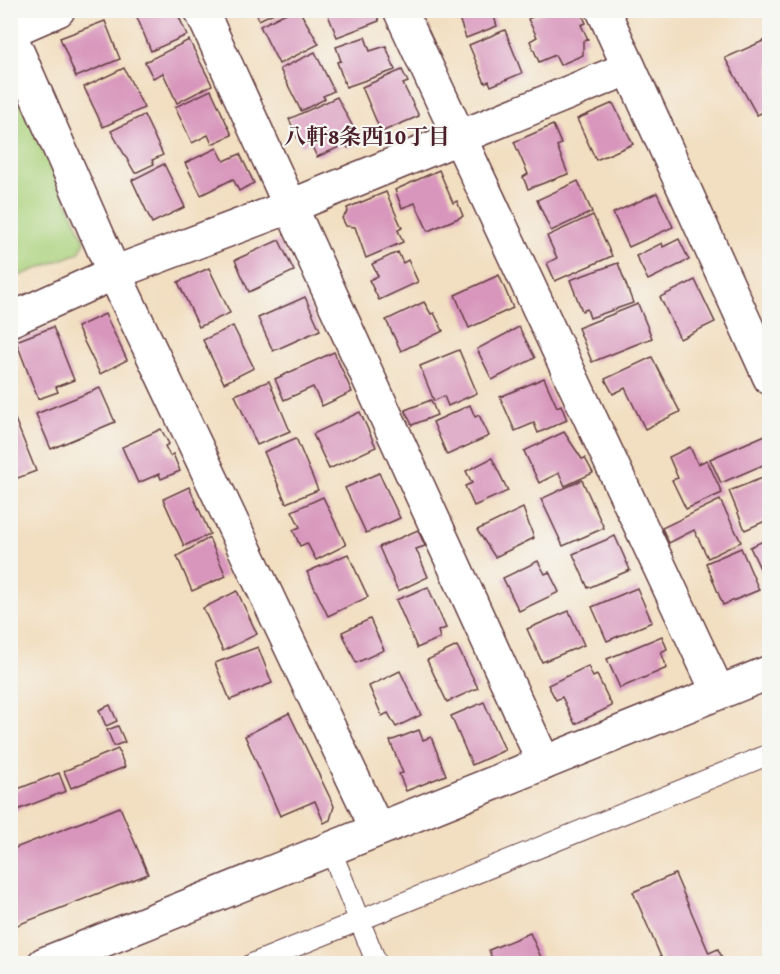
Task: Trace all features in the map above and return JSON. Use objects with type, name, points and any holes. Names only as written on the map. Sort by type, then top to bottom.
[{"type":"street","points":[[58,10],[10,33],[114,273],[377,829]]},
{"type":"street","points":[[201,10],[544,763]]},
{"type":"street","points":[[400,10],[718,692]]},
{"type":"street","points":[[603,10],[770,378]]},
{"type":"street","points":[[10,320],[114,273],[289,207],[629,68]]},
{"type":"street","points":[[44,963],[770,672]]},
{"type":"lane","points":[[252,963],[770,754]]},
{"type":"lane","points":[[330,848],[377,963]]},
{"type":"green space","points":[[17,91],[85,241],[79,253],[11,279],[10,93]]},
{"type":"building","points":[[134,10],[176,10],[187,35],[151,51]]},
{"type":"building","points":[[255,10],[280,10],[259,20]]},
{"type":"building","points":[[292,10],[299,10],[319,44],[279,64],[260,26]]},
{"type":"building","points":[[326,10],[375,10],[379,21],[337,37]]},
{"type":"building","points":[[456,10],[492,10],[497,26],[466,38]]},
{"type":"building","points":[[548,10],[580,10],[586,23],[581,25],[588,39],[583,41],[583,55],[560,65],[555,55],[539,62],[530,41],[537,37],[528,19]]},
{"type":"building","points":[[105,21],[120,59],[76,77],[60,38]]},
{"type":"building","points":[[505,30],[522,73],[491,86],[489,81],[485,83],[469,45]]},
{"type":"building","points":[[365,37],[370,51],[386,46],[395,70],[346,87],[337,62],[341,61],[336,47]]},
{"type":"building","points":[[770,38],[770,109],[757,115],[725,58]]},
{"type":"building","points":[[189,40],[212,85],[177,103],[163,73],[153,78],[145,62]]},
{"type":"building","points":[[315,52],[334,91],[323,96],[325,99],[301,111],[280,69]]},
{"type":"building","points":[[124,68],[144,108],[103,127],[84,87]]},
{"type":"building","points":[[402,70],[408,82],[403,84],[419,116],[381,132],[362,87]]},
{"type":"building","points":[[211,90],[232,135],[212,144],[208,135],[192,143],[175,107]]},
{"type":"building","points":[[337,97],[361,142],[348,148],[346,144],[317,157],[310,142],[301,146],[289,119]]},
{"type":"building","points":[[613,103],[633,144],[596,160],[577,119]]},
{"type":"building","points":[[144,115],[163,155],[152,160],[154,164],[135,173],[111,131]]},
{"type":"building","points":[[553,125],[561,144],[557,146],[568,174],[528,189],[523,177],[528,174],[514,142]]},
{"type":"building","points":[[217,148],[224,161],[240,154],[254,183],[239,191],[233,179],[201,195],[185,163]]},
{"type":"building","points":[[164,164],[185,207],[152,223],[132,180]]},
{"type":"building","points":[[439,170],[453,203],[457,201],[463,216],[428,231],[415,203],[402,208],[395,190]]},
{"type":"building","points":[[578,181],[592,212],[551,231],[537,200]]},
{"type":"building","points":[[386,192],[402,228],[398,230],[403,242],[366,258],[355,227],[346,226],[342,218],[348,211],[347,208]]},
{"type":"building","points":[[657,193],[673,227],[629,247],[613,213]]},
{"type":"building","points":[[593,215],[612,256],[555,281],[547,263],[557,258],[547,236]]},
{"type":"building","points":[[679,239],[689,260],[648,280],[636,256],[662,243],[663,247]]},
{"type":"building","points":[[279,240],[294,271],[249,292],[235,260]]},
{"type":"building","points":[[398,252],[403,263],[408,260],[418,282],[379,300],[369,280],[378,276],[372,264]]},
{"type":"building","points":[[618,263],[633,303],[590,318],[587,309],[582,311],[570,280]]},
{"type":"building","points":[[209,268],[230,313],[199,327],[178,282]]},
{"type":"building","points":[[499,275],[513,308],[469,328],[455,295]]},
{"type":"building","points":[[695,280],[715,322],[680,339],[660,297]]},
{"type":"building","points":[[305,297],[320,330],[273,351],[258,318]]},
{"type":"building","points":[[424,302],[431,314],[434,313],[443,331],[401,351],[386,320]]},
{"type":"building","points":[[638,304],[652,338],[592,362],[578,328]]},
{"type":"building","points":[[105,314],[127,360],[100,374],[77,327]]},
{"type":"building","points":[[233,326],[254,368],[224,383],[203,340]]},
{"type":"building","points":[[53,327],[74,380],[56,387],[58,392],[38,399],[16,341]]},
{"type":"building","points":[[519,327],[535,358],[492,380],[477,349]]},
{"type":"building","points":[[459,350],[477,393],[448,406],[444,396],[434,401],[420,366]]},
{"type":"building","points":[[334,352],[352,392],[322,406],[313,387],[284,400],[275,379]]},
{"type":"building","points":[[652,357],[680,412],[645,429],[625,388],[613,394],[605,379]]},
{"type":"building","points":[[544,378],[557,407],[561,405],[567,420],[538,433],[534,423],[515,431],[500,397]]},
{"type":"building","points":[[269,381],[290,431],[257,445],[235,395]]},
{"type":"building","points":[[100,388],[115,422],[51,449],[36,414]]},
{"type":"building","points":[[431,400],[437,415],[412,425],[405,410]]},
{"type":"building","points":[[470,405],[475,417],[479,415],[489,436],[447,455],[433,422]]},
{"type":"building","points":[[360,412],[376,447],[329,469],[313,434]]},
{"type":"building","points":[[15,419],[36,471],[10,481],[10,421]]},
{"type":"building","points":[[161,429],[169,444],[165,446],[170,456],[173,454],[180,471],[161,479],[159,474],[138,483],[122,447]]},
{"type":"building","points":[[564,432],[582,459],[585,458],[593,473],[565,486],[559,473],[539,483],[524,451]]},
{"type":"building","points":[[770,433],[770,462],[721,483],[710,459]]},
{"type":"building","points":[[296,438],[318,490],[286,503],[264,452]]},
{"type":"building","points":[[690,447],[698,464],[707,460],[722,493],[686,509],[672,480],[678,478],[669,457]]},
{"type":"building","points":[[492,458],[508,491],[474,506],[465,486],[472,483],[466,471]]},
{"type":"building","points":[[379,473],[400,518],[366,533],[345,488]]},
{"type":"building","points":[[770,475],[770,519],[745,530],[729,491]]},
{"type":"building","points":[[582,480],[604,528],[563,546],[541,499]]},
{"type":"building","points":[[189,487],[210,534],[184,546],[163,499]]},
{"type":"building","points":[[323,497],[346,545],[316,560],[307,543],[300,546],[293,530],[300,527],[292,511]]},
{"type":"building","points":[[720,500],[741,542],[708,558],[694,530],[669,543],[662,528]]},
{"type":"building","points":[[523,508],[534,538],[495,557],[477,530]]},
{"type":"building","points":[[418,530],[425,546],[416,549],[428,577],[398,591],[379,547]]},
{"type":"building","points":[[615,536],[630,570],[588,588],[573,554]]},
{"type":"building","points":[[209,538],[226,576],[192,591],[177,556]]},
{"type":"building","points":[[770,538],[770,580],[766,581],[750,547]]},
{"type":"building","points":[[741,548],[759,590],[723,605],[706,563]]},
{"type":"building","points":[[348,554],[368,597],[328,616],[307,572]]},
{"type":"building","points":[[538,561],[545,574],[549,572],[559,592],[519,611],[503,578]]},
{"type":"building","points":[[428,587],[446,628],[438,631],[440,638],[417,648],[396,600]]},
{"type":"building","points":[[637,588],[652,622],[607,641],[592,607]]},
{"type":"building","points":[[237,591],[257,634],[223,651],[203,608]]},
{"type":"building","points":[[569,611],[584,645],[542,662],[527,629]]},
{"type":"building","points":[[370,619],[384,650],[356,663],[342,632]]},
{"type":"building","points":[[662,636],[667,649],[661,652],[667,668],[620,688],[607,659]]},
{"type":"building","points":[[457,646],[478,688],[447,702],[427,660]]},
{"type":"building","points":[[258,647],[272,683],[230,700],[215,663]]},
{"type":"building","points":[[588,666],[593,677],[597,675],[612,706],[575,724],[562,697],[556,700],[548,685]]},
{"type":"building","points":[[400,671],[421,715],[396,727],[388,713],[382,716],[369,686]]},
{"type":"building","points":[[484,702],[505,750],[472,765],[451,716]]},
{"type":"building","points":[[110,705],[117,721],[106,726],[99,710]]},
{"type":"building","points":[[289,713],[334,806],[330,820],[324,823],[315,801],[280,816],[245,736]]},
{"type":"building","points":[[118,726],[125,742],[114,746],[107,730]]},
{"type":"building","points":[[419,730],[423,740],[431,737],[446,775],[406,791],[399,774],[403,773],[390,741]]},
{"type":"building","points":[[118,749],[125,767],[71,788],[64,771]]},
{"type":"building","points":[[59,773],[66,791],[10,813],[10,792]]},
{"type":"building","points":[[120,807],[148,874],[10,928],[10,850]]},
{"type":"building","points":[[675,874],[709,953],[718,949],[725,964],[664,964],[633,892]]},
{"type":"building","points":[[530,933],[544,964],[494,964],[489,950]]},
{"type":"district","name":"八軒8条西10丁目","points":[[367,136]]}]
